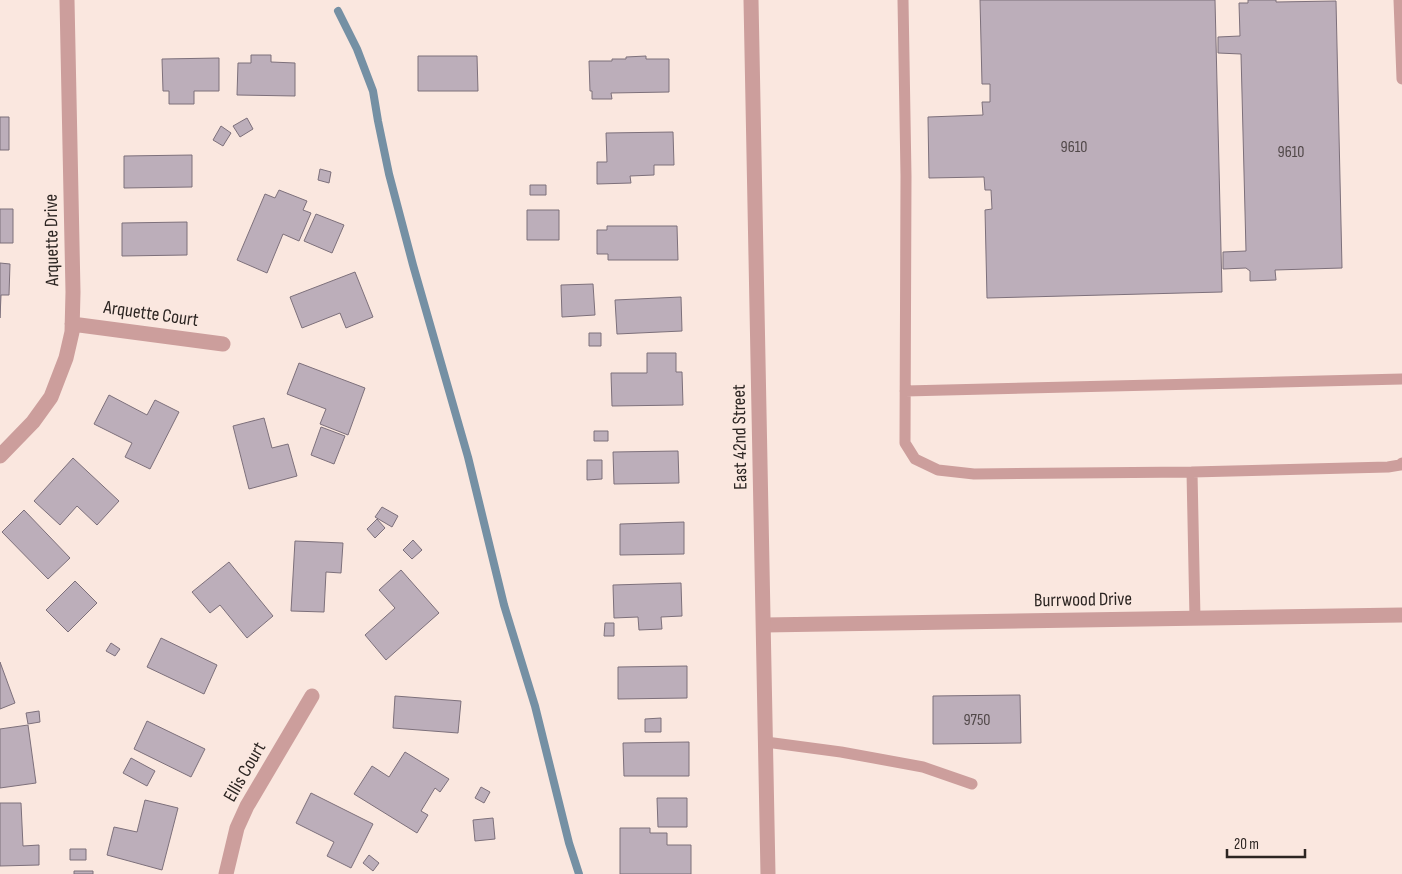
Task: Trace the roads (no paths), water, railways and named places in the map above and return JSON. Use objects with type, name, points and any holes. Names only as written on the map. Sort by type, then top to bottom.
[{"type":"street","name":"Arquette Drive","points":[[0,456],[32,422],[51,397],[66,358],[72,332],[73,282],[67,0]]},
{"type":"street","name":"East 42nd Street","points":[[751,0],[768,874]]},
{"type":"street","name":"Arquette Court","points":[[72,324],[223,344]]},
{"type":"street","name":"Burrwood Drive","points":[[764,625],[1402,616]]},
{"type":"street","name":"Ellis Court","points":[[226,874],[237,828],[247,806],[312,696]]},
{"type":"lane","points":[[903,0],[906,176],[905,444],[915,459],[938,470],[974,474],[1192,472],[1388,467],[1402,463]]},
{"type":"lane","points":[[1399,0],[1402,80]]},
{"type":"lane","points":[[905,392],[1402,379]]},
{"type":"lane","points":[[1192,472],[1195,618]]},
{"type":"lane","points":[[766,742],[841,752],[922,767],[972,784]]},
{"type":"waterway","points":[[338,11],[357,49],[373,91],[389,174],[468,457],[504,605],[535,706],[569,843],[579,874]]}]
